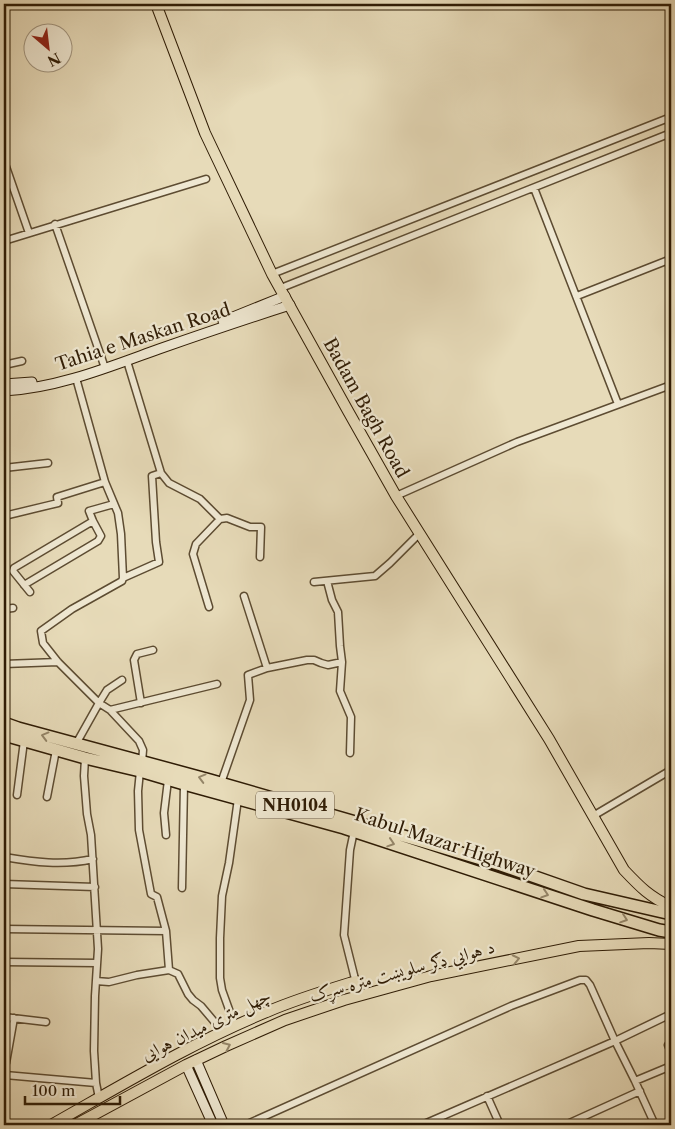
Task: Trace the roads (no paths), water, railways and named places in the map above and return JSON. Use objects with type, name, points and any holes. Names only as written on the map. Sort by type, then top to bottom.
[{"type":"highway","name":"Kabul Mazar Highway","points":[[4,723],[76,744],[141,766],[168,780],[354,831],[578,905],[671,932]]},
{"type":"highway","name":"Kabul Mazar Highway","points":[[4,735],[85,758],[141,766],[221,783],[483,860],[584,894],[671,914]]},
{"type":"main road","name":"Badam Bagh Road","points":[[156,4],[205,133],[272,274],[396,496],[549,739],[624,870],[641,888],[655,899],[671,907]]},
{"type":"main road","name":"Tahia e Maskan Road","points":[[4,384],[36,381],[74,374],[127,360],[207,332],[285,296]]},
{"type":"main road","name":"Tahia e Maskan Road","points":[[4,391],[53,384],[76,378],[285,296]]},
{"type":"main road","name":"د هوايي ډګر سلویښت متره سړک","points":[[75,1125],[191,1063],[285,1020],[316,1008],[431,976],[579,946],[671,944]]},
{"type":"main road","name":"چهل متری میدان هوایی","points":[[51,1125],[163,1063],[235,1026],[301,998],[356,981]]},
{"type":"main road","points":[[191,1063],[213,1125]]},
{"type":"main road","points":[[191,1063],[224,1125]]},
{"type":"street","points":[[272,274],[671,116]]},
{"type":"street","points":[[285,296],[534,188],[671,133]]},
{"type":"street","points":[[4,161],[28,233]]},
{"type":"street","points":[[4,241],[206,179]]},
{"type":"street","points":[[534,188],[618,404]]},
{"type":"street","points":[[55,224],[104,366]]},
{"type":"street","points":[[577,296],[671,259]]},
{"type":"street","points":[[127,360],[161,473],[169,483],[200,499],[220,519]]},
{"type":"street","points":[[4,366],[22,362]]},
{"type":"street","points":[[76,378],[105,482],[118,513],[123,578]]},
{"type":"street","points":[[396,496],[516,442],[671,385]]},
{"type":"street","points":[[4,468],[48,463]]},
{"type":"street","points":[[161,473],[152,476],[159,562],[123,578],[122,581],[72,609],[41,631],[43,644],[58,662],[139,740],[143,750],[138,791],[139,830],[151,894],[157,897],[166,931],[169,970]]},
{"type":"street","points":[[4,516],[58,503],[58,497],[105,482]]},
{"type":"street","points":[[24,585],[98,540],[101,536],[89,512],[114,504]]},
{"type":"street","points":[[209,607],[193,554],[196,544],[220,519],[227,518],[250,527],[262,527],[260,557]]},
{"type":"street","points":[[30,592],[13,572],[14,568],[93,521]]},
{"type":"street","points":[[314,582],[375,576],[420,533]]},
{"type":"street","points":[[327,581],[332,600],[338,612],[342,662],[340,691],[351,717],[350,753]]},
{"type":"street","points":[[244,596],[268,668]]},
{"type":"street","points":[[4,609],[13,608]]},
{"type":"street","points":[[141,703],[134,660],[137,654],[153,650]]},
{"type":"street","points":[[221,783],[250,700],[248,675],[268,668],[307,660],[314,660],[328,665],[342,662]]},
{"type":"street","points":[[4,664],[58,662]]},
{"type":"street","points":[[76,744],[107,690],[122,680]]},
{"type":"street","points":[[110,710],[217,684]]},
{"type":"street","points":[[17,795],[24,741]]},
{"type":"street","points":[[47,797],[56,750]]},
{"type":"street","points":[[85,758],[84,776],[93,859],[98,948],[94,1051],[99,1098]]},
{"type":"street","points":[[590,811],[671,770]]},
{"type":"street","points":[[166,834],[164,813],[168,780]]},
{"type":"street","points":[[182,888],[184,784]]},
{"type":"street","points":[[235,1026],[222,990],[220,978],[220,938],[222,896],[229,863],[238,799]]},
{"type":"street","points":[[354,831],[350,850],[344,934],[359,995]]},
{"type":"street","points":[[4,857],[52,864],[83,862],[93,859]]},
{"type":"street","points":[[4,884],[95,887]]},
{"type":"street","points":[[4,929],[166,931]]},
{"type":"street","points":[[4,962],[97,963]]},
{"type":"street","points":[[96,981],[109,982],[169,970],[178,974],[188,994],[223,1032]]},
{"type":"street","points":[[245,1125],[512,1006],[580,980],[586,980],[590,985],[655,1125]]},
{"type":"street","points":[[422,1125],[615,1041],[671,1014]]},
{"type":"street","points":[[4,1017],[46,1022]]},
{"type":"street","points":[[4,1065],[6,1063],[14,1018]]},
{"type":"street","points":[[668,1045],[671,1053]]},
{"type":"street","points":[[635,1081],[671,1066]]},
{"type":"street","points":[[4,1074],[96,1083]]},
{"type":"street","points":[[565,1125],[640,1091]]},
{"type":"street","points":[[487,1096],[500,1125]]}]
